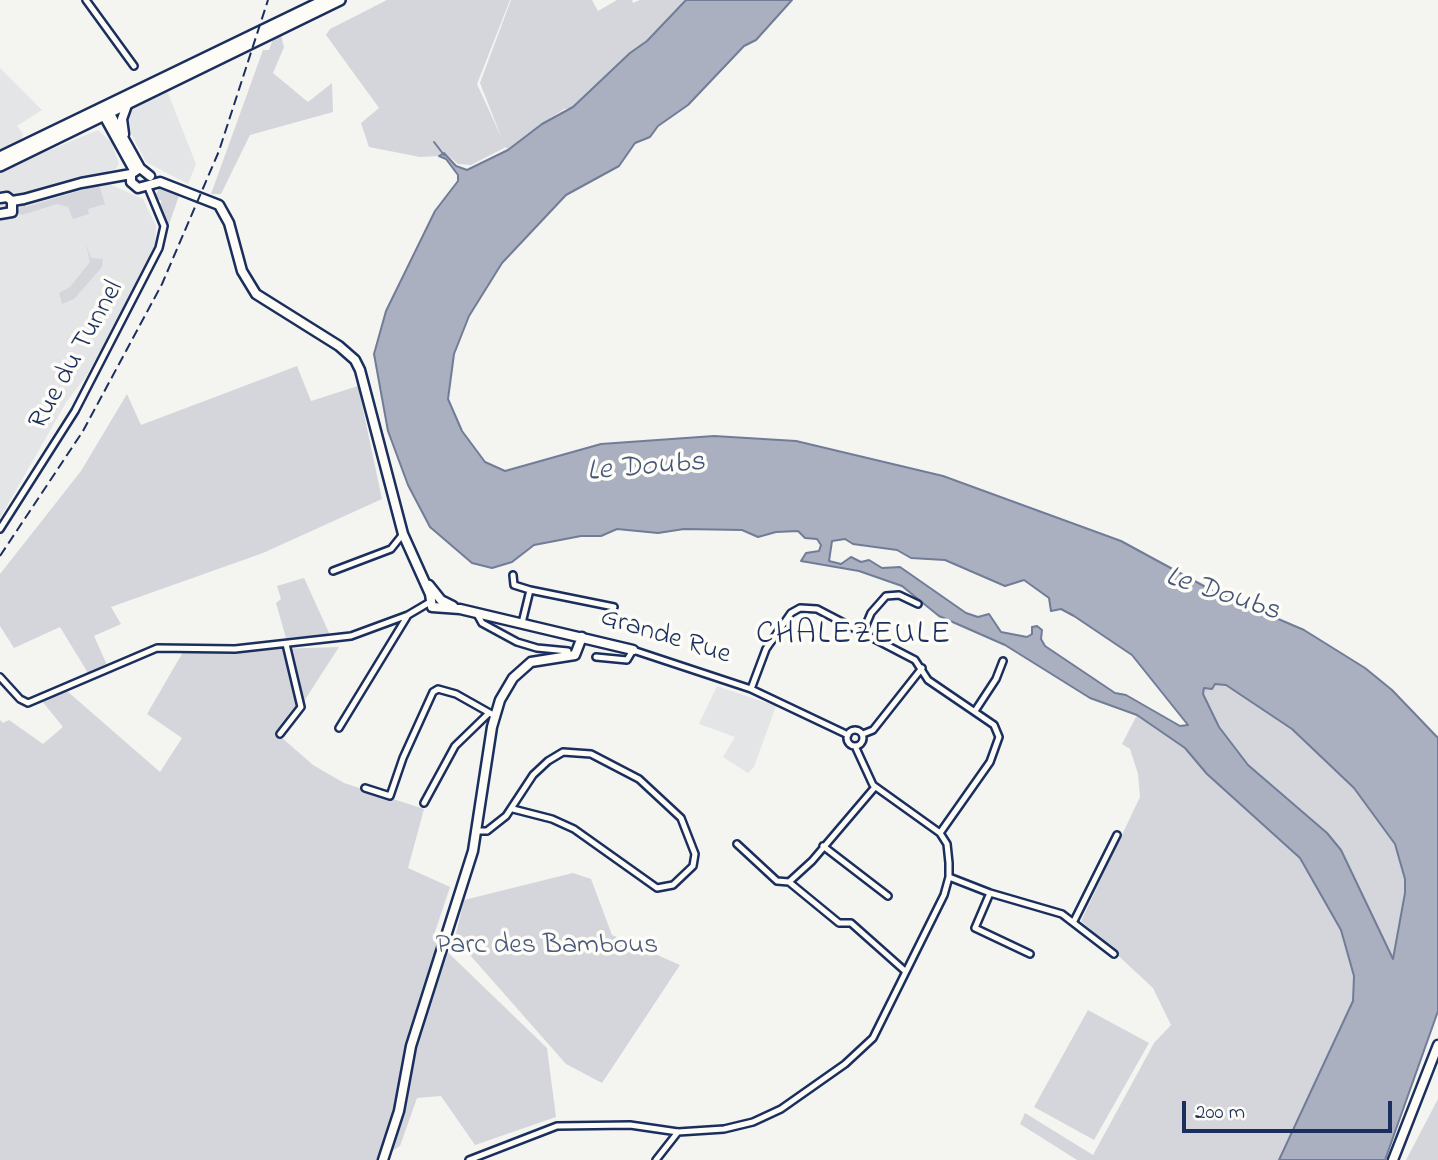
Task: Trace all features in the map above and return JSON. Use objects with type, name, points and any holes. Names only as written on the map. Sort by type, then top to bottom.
[{"type":"main road","points":[[0,166],[90,125],[105,114],[325,0]]},
{"type":"main road","points":[[0,157],[127,105],[340,0]]},
{"type":"street","points":[[86,0],[134,66]]},
{"type":"street","points":[[127,105],[122,125],[126,144],[140,178]]},
{"type":"street","points":[[105,114],[109,127],[140,178]]},
{"type":"street","points":[[105,114],[126,144]]},
{"type":"street","points":[[90,125],[109,127]]},
{"type":"street","points":[[0,677],[20,699],[32,702],[157,648],[234,649],[351,636],[436,603],[403,534],[355,360],[339,346],[256,294],[242,271],[232,230],[222,209],[161,178],[113,177],[12,201]]},
{"type":"street","name":"Rue du Tunnel","points":[[0,529],[75,411],[159,248],[164,226],[140,178]]},
{"type":"street","points":[[0,198],[7,197],[12,201]]},
{"type":"street","points":[[0,214],[12,212],[12,201]]},
{"type":"street","points":[[333,571],[391,549],[403,534]]},
{"type":"street","points":[[513,575],[514,585],[614,607]]},
{"type":"street","points":[[522,623],[530,590]]},
{"type":"street","points":[[863,632],[872,613],[886,596],[899,594],[918,604]]},
{"type":"street","name":"Grande Rue","points":[[436,603],[633,650],[751,689],[848,735]]},
{"type":"street","points":[[751,689],[766,649],[791,613],[800,608],[817,609],[905,653],[922,668],[928,680],[994,726],[999,737],[997,748],[940,833]]},
{"type":"street","points":[[477,614],[482,623],[517,642],[537,648],[568,651]]},
{"type":"street","points":[[339,728],[408,615]]},
{"type":"street","points":[[383,1160],[399,1111],[411,1046],[469,863],[491,715],[503,692],[519,673],[536,660],[575,655],[582,637]]},
{"type":"street","points":[[281,734],[301,707],[286,643]]},
{"type":"street","points":[[596,657],[627,660],[633,650]]},
{"type":"street","points":[[975,711],[996,679],[1003,661]]},
{"type":"street","points":[[469,1160],[557,1126],[630,1125],[678,1132],[740,1126],[781,1109],[845,1064],[873,1038],[944,895],[949,877],[947,844],[940,833],[875,787],[855,746],[848,743],[848,735],[854,730],[863,734],[873,730],[922,668]]},
{"type":"street","points":[[365,788],[390,796],[403,758],[433,692],[438,689],[456,694],[491,715]]},
{"type":"street","points":[[425,803],[456,746],[491,715]]},
{"type":"street","points":[[855,746],[862,743],[863,734]]},
{"type":"street","points":[[475,831],[493,828],[513,809],[533,775],[548,761],[563,752],[594,755],[639,779],[681,818],[695,854],[693,866],[673,886],[657,888],[574,829],[552,819],[513,809]]},
{"type":"street","points":[[789,882],[875,787]]},
{"type":"street","points":[[1074,921],[1117,835]]},
{"type":"street","points":[[737,844],[777,881],[789,882],[839,923],[851,923],[905,971]]},
{"type":"street","points":[[823,846],[888,896]]},
{"type":"street","points":[[949,877],[990,893],[1047,908],[1074,921],[1114,954]]},
{"type":"street","points":[[990,893],[975,928],[1030,954]]},
{"type":"street","points":[[1393,1160],[1438,1045]]},
{"type":"street","points":[[656,1160],[678,1132]]},
{"type":"shaded area","points":[[0,68],[42,110],[17,126],[23,134],[21,140],[0,150]]},
{"type":"shaded area","points":[[166,88],[196,164],[188,184],[146,162],[126,124],[128,111],[134,104]]},
{"type":"shaded area","points":[[98,130],[112,143],[119,164],[116,169],[107,171],[109,184],[143,199],[156,226],[155,246],[119,319],[85,378],[67,401],[0,518],[0,171]]},
{"type":"shaded area","points":[[717,686],[776,706],[754,767],[748,773],[723,757],[735,737],[699,724]]},
{"type":"green space","points":[[387,0],[510,0],[477,84],[502,139],[480,83],[511,0],[592,0],[598,11],[617,0],[632,0],[633,3],[640,0],[686,0],[647,41],[630,53],[573,108],[564,109],[508,150],[506,147],[471,165],[458,164],[445,153],[420,157],[369,147],[361,123],[379,108],[326,35],[330,29]]},
{"type":"green space","points":[[281,35],[284,47],[273,73],[308,102],[332,83],[333,112],[250,135],[221,194],[211,194],[263,50],[269,50],[273,39]]},
{"type":"green space","points":[[99,185],[105,204],[88,209],[89,214],[73,219],[68,207],[57,204],[22,215],[17,212],[24,204],[26,207]]},
{"type":"green space","points":[[161,185],[180,193],[167,230],[158,207],[162,201],[154,198]]},
{"type":"green space","points":[[86,244],[91,258],[103,259],[102,267],[74,299],[62,304],[59,293],[70,287],[90,262]]},
{"type":"green space","points":[[297,366],[311,401],[358,386],[382,499],[263,553],[111,607],[121,624],[94,636],[107,665],[88,673],[60,627],[14,648],[0,626],[0,574],[81,471],[127,394],[141,425]]},
{"type":"green space","points":[[304,578],[330,635],[286,638],[276,603],[281,599],[277,586]]},
{"type":"green space","points":[[339,647],[281,737],[313,765],[344,783],[424,809],[408,868],[450,887],[433,938],[547,1048],[556,1117],[475,1145],[441,1096],[417,1098],[400,1146],[378,1160],[0,1160],[0,720],[3,723],[9,720],[43,744],[63,727],[42,701],[67,691],[160,772],[182,738],[147,714],[183,652]]},
{"type":"green space","points":[[1214,684],[1226,685],[1292,729],[1354,788],[1395,844],[1405,879],[1405,893],[1393,959],[1341,850],[1327,833],[1248,765],[1219,727],[1203,694],[1204,688],[1212,688]]},
{"type":"green space","points":[[1137,715],[1185,748],[1207,774],[1300,858],[1341,930],[1354,976],[1353,1001],[1279,1160],[1077,1160],[1020,1124],[1025,1113],[1093,1155],[1154,1043],[1171,1025],[1153,988],[1081,921],[1140,797],[1138,774],[1130,749],[1122,744]]},
{"type":"green space","name":"Parc des Bambous","points":[[573,873],[591,879],[612,935],[680,965],[602,1083],[566,1064],[455,938],[464,900]]},
{"type":"green space","points":[[1088,1010],[1149,1043],[1094,1140],[1034,1107]]},
{"type":"green space","points":[[1438,1099],[1438,1160],[1406,1160]]},
{"type":"water","name":"Le Doubs","points":[[686,0],[792,0],[756,40],[744,46],[688,105],[658,126],[650,137],[635,143],[619,166],[566,195],[502,263],[469,316],[454,354],[448,399],[462,431],[485,462],[505,471],[601,444],[714,436],[796,441],[943,476],[1121,541],[1213,591],[1304,630],[1365,668],[1392,690],[1438,738],[1438,1011],[1385,1160],[1279,1160],[1353,1001],[1354,976],[1341,930],[1300,858],[1207,774],[1185,748],[1137,715],[1090,698],[1005,645],[939,616],[902,586],[859,571],[801,561],[806,553],[819,551],[821,545],[817,539],[805,538],[798,531],[776,532],[758,537],[742,530],[684,529],[658,533],[617,529],[601,536],[581,536],[534,545],[512,562],[492,568],[472,563],[430,527],[408,485],[388,431],[374,354],[386,311],[435,211],[458,181],[458,175],[446,159],[439,156],[444,153],[456,166],[467,170],[508,150],[542,124],[573,107],[630,53],[647,41]],"holes":[[[845,539],[853,544],[897,550],[911,558],[945,560],[1005,586],[1024,580],[1049,598],[1051,611],[1061,609],[1074,616],[1132,655],[1188,725],[1180,726],[1126,695],[1115,693],[1045,646],[1041,639],[1042,630],[1037,626],[1032,627],[1032,634],[1027,637],[1001,632],[989,614],[978,617],[966,613],[900,567],[882,568],[869,560],[861,562],[851,557],[841,564],[829,561],[832,541]],[[1215,684],[1226,685],[1292,729],[1354,788],[1395,844],[1405,879],[1405,893],[1393,959],[1341,850],[1327,833],[1248,765],[1219,727],[1203,694],[1204,688],[1212,689]]]},
{"type":"waterway","points":[[434,142],[444,155]]},
{"type":"railway","points":[[0,556],[83,431],[162,284],[219,151],[268,0]]},
{"type":"district","name":"CHALEZEULE","points":[[854,637]]}]
